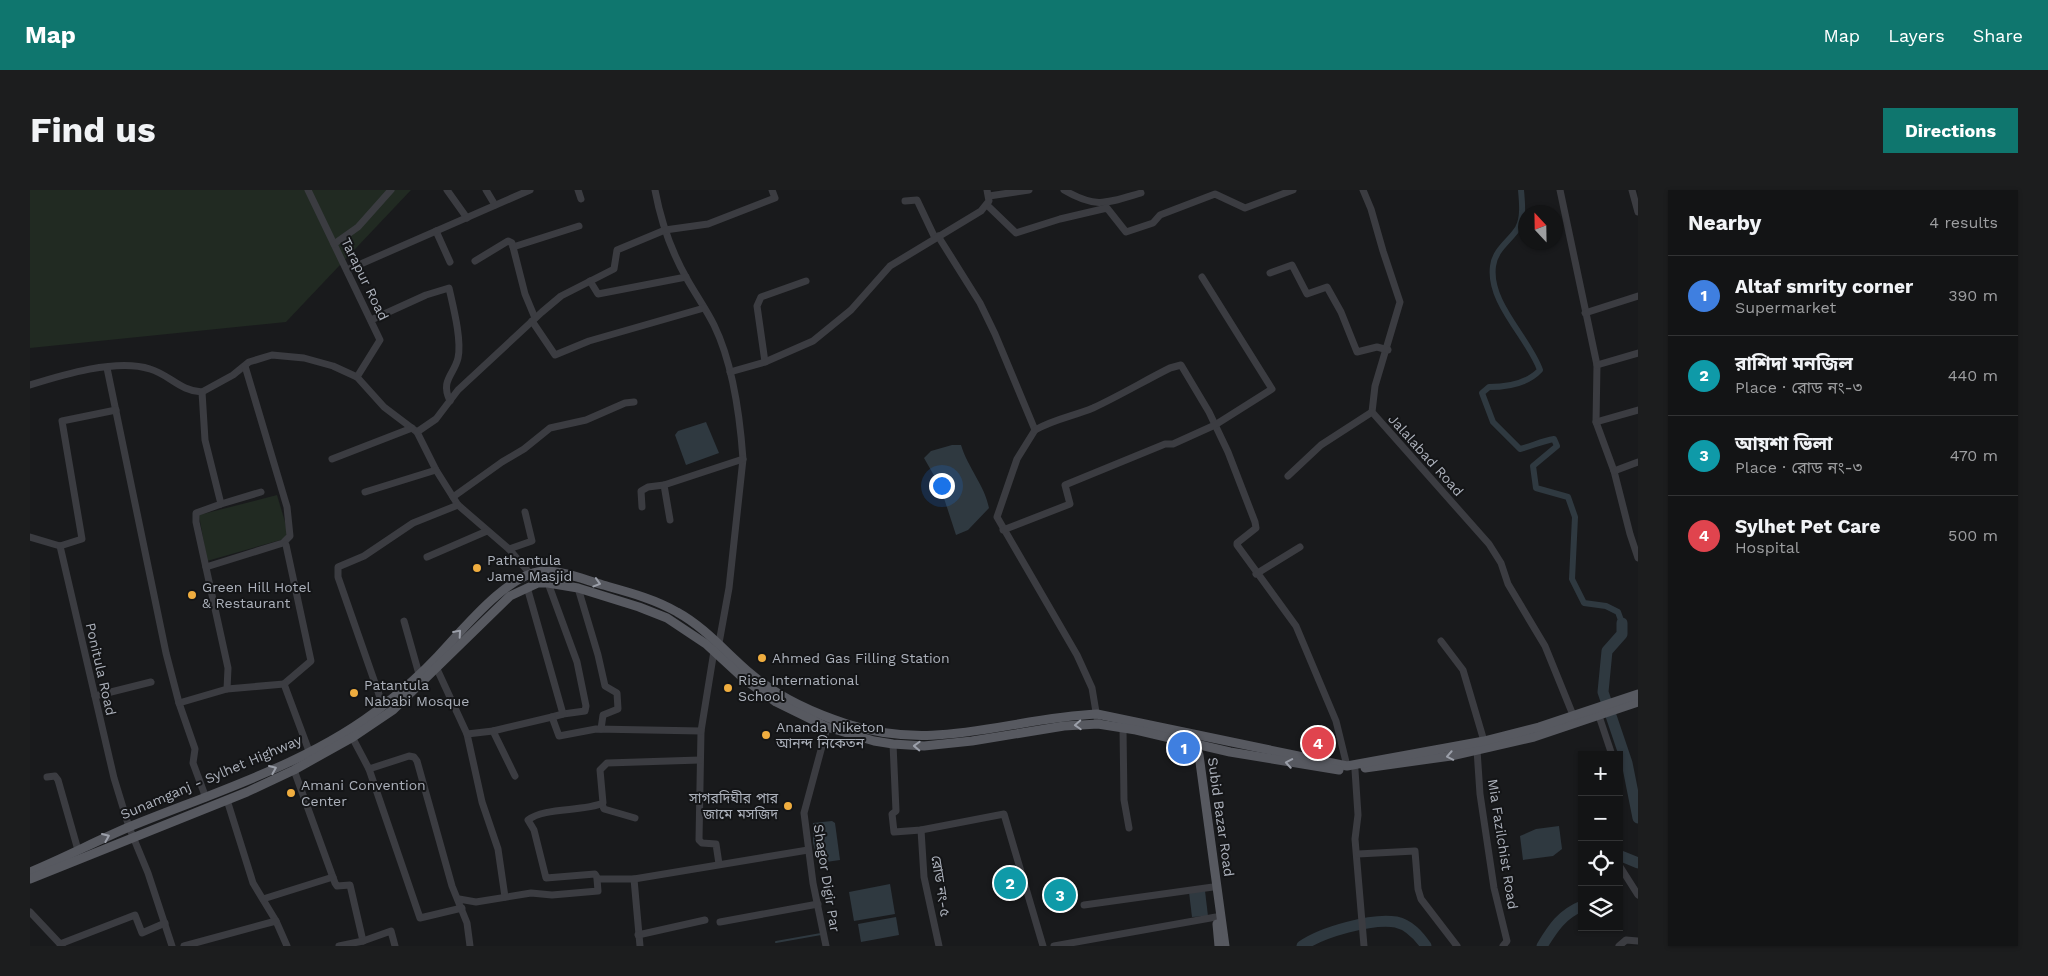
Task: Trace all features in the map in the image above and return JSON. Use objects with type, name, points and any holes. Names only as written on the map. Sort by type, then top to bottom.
[{"type":"main road","name":"Sunamganj - Sylhet Highway","points":[[30,879],[134,839],[294,770],[351,733],[393,710],[437,669],[469,621],[492,599],[529,574],[545,571],[565,574],[633,594],[675,611],[719,643],[750,673],[767,686],[828,722],[892,735],[962,734],[1069,715],[1098,714],[1195,732],[1351,768],[1484,741],[1573,716],[1597,712]]},
{"type":"main road","name":"Sunamganj - Sylhet Highway","points":[[30,872],[129,827],[206,798],[351,733],[510,596],[538,583],[578,588],[667,618],[714,651],[744,679],[776,702],[893,744],[924,746],[972,741],[1056,727],[1098,724],[1296,765],[1334,770],[1451,756],[1534,737],[1626,702],[1638,694]]},
{"type":"main road","name":"Sunamganj - Sylhet Highway","points":[[1626,702],[1638,702]]},
{"type":"main road","name":"Subid Bazar Road","points":[[1195,744],[1194,752],[1213,887],[1218,946]]},
{"type":"main road","name":"Subid Bazar Road","points":[[1195,744],[1199,755],[1224,946]]},
{"type":"main road","points":[[254,777],[258,787]]},
{"type":"street","name":"Tarapur Road","points":[[308,190],[380,340],[357,377]]},
{"type":"street","points":[[334,244],[358,228],[391,190]]},
{"type":"street","points":[[447,190],[467,218]]},
{"type":"street","points":[[486,190],[495,205]]},
{"type":"street","points":[[347,270],[467,218],[519,192],[530,190]]},
{"type":"street","points":[[578,190],[582,198]]},
{"type":"street","points":[[655,190],[665,230],[686,277],[715,327],[730,372],[743,458],[729,588],[719,643],[714,651],[701,731],[699,840],[702,843],[716,844],[719,864]]},
{"type":"street","points":[[332,458],[415,430],[436,419],[458,390],[561,296],[614,268],[617,250],[665,230],[708,224],[747,210],[775,198],[772,190]]},
{"type":"street","points":[[730,372],[765,362],[813,341],[851,310],[890,266],[973,216],[987,205],[988,193],[1029,190]]},
{"type":"street","points":[[1064,190],[1085,200],[1105,206],[1126,232],[1153,222],[1160,215],[1215,194],[1245,208],[1293,190]]},
{"type":"street","name":"Jalalabad Road","points":[[1363,190],[1371,209],[1382,251],[1400,302],[1388,350],[1376,386],[1372,412],[1493,550],[1501,563],[1508,584],[1545,646],[1573,716]]},
{"type":"street","points":[[1560,190],[1597,365],[1596,422],[1614,471],[1638,558]]},
{"type":"street","points":[[1632,190],[1638,212]]},
{"type":"street","points":[[987,205],[1016,233],[1105,206],[1140,193]]},
{"type":"street","points":[[906,201],[917,200],[937,237],[980,303],[992,326],[1035,430]]},
{"type":"street","points":[[512,247],[579,226]]},
{"type":"street","points":[[436,231],[450,262]]},
{"type":"street","points":[[475,261],[508,242],[512,247],[534,319],[555,355],[589,341],[704,308]]},
{"type":"street","points":[[1270,273],[1292,265],[1307,294],[1327,287],[1341,312],[1357,352],[1377,347],[1388,350]]},
{"type":"street","points":[[590,281],[598,294],[686,277]]},
{"type":"street","points":[[1003,530],[1070,504],[1065,485],[1165,444],[1173,444],[1215,425],[1272,389],[1202,278]]},
{"type":"street","points":[[765,362],[757,306],[761,297],[806,281]]},
{"type":"street","points":[[371,320],[426,295],[449,288],[459,347],[458,359],[450,371],[446,388],[450,400]]},
{"type":"street","points":[[1585,313],[1638,296]]},
{"type":"street","points":[[1597,365],[1638,353]]},
{"type":"street","points":[[30,385],[77,370],[149,368],[182,388],[202,392],[219,384],[245,366],[264,356],[282,355],[333,366],[357,377],[384,407],[415,430],[436,470],[458,505],[509,549],[538,583]]},
{"type":"street","points":[[1098,724],[1098,714],[1092,688],[1077,656],[997,517],[1017,459],[1035,430],[1052,420],[1076,415],[1181,365],[1215,425],[1255,522],[1256,528],[1237,543],[1256,574],[1296,626],[1336,721],[1351,768],[1358,815],[1355,839],[1358,854],[1364,946]]},
{"type":"street","points":[[206,566],[283,543],[290,536],[287,507],[245,366]]},
{"type":"street","points":[[107,368],[179,703],[195,749],[193,763],[206,798]]},
{"type":"street","points":[[202,392],[205,440],[222,504]]},
{"type":"street","points":[[453,497],[502,462],[524,449],[550,428],[586,420],[624,403],[634,402]]},
{"type":"street","points":[[30,538],[60,546],[82,539],[62,421],[116,410]]},
{"type":"street","points":[[1596,422],[1638,410]]},
{"type":"street","points":[[1288,476],[1321,445],[1372,412]]},
{"type":"street","points":[[642,508],[641,491],[743,458]]},
{"type":"street","points":[[1614,471],[1638,462]]},
{"type":"street","points":[[365,492],[436,470]]},
{"type":"street","points":[[664,485],[670,520]]},
{"type":"street","points":[[227,689],[228,668],[196,513],[261,492]]},
{"type":"street","points":[[383,706],[338,578],[338,567],[364,556],[413,523],[458,505]]},
{"type":"street","points":[[509,549],[532,541],[525,512]]},
{"type":"street","points":[[427,557],[487,531]]},
{"type":"street","points":[[179,703],[227,689],[284,684],[311,661],[286,545]]},
{"type":"street","name":"Ponitula Road","points":[[60,546],[114,778],[129,827],[172,946]]},
{"type":"street","points":[[1256,574],[1300,547]]},
{"type":"street","points":[[467,734],[493,732],[563,714],[585,711],[586,706],[577,662],[548,583]]},
{"type":"street","points":[[527,587],[563,714]]},
{"type":"street","points":[[578,588],[605,686],[617,693],[618,709],[603,715],[601,729]]},
{"type":"street","points":[[404,622],[419,674]]},
{"type":"street","points":[[1441,641],[1463,670],[1484,741]]},
{"type":"street","points":[[437,669],[467,734],[482,802],[498,850],[505,897]]},
{"type":"street","points":[[95,696],[151,682]]},
{"type":"street","points":[[284,684],[309,752]]},
{"type":"street","points":[[1597,712],[1611,751]]},
{"type":"street","points":[[552,717],[559,736],[601,729],[701,731]]},
{"type":"street","name":"Shagor Digir Par","points":[[826,946],[808,850],[804,813],[828,722]]},
{"type":"street","points":[[1123,729],[1124,800],[1129,828]]},
{"type":"street","points":[[493,732],[515,776]]},
{"type":"street","points":[[1195,732],[1195,744]]},
{"type":"street","points":[[351,733],[368,769],[420,918],[462,908]]},
{"type":"street","points":[[893,744],[897,795],[896,811],[892,814],[893,830],[895,832],[921,830],[1004,814],[1043,946]]},
{"type":"street","name":"Mia Fazilchist Road","points":[[1477,750],[1480,794],[1494,888],[1505,944]]},
{"type":"street","points":[[368,769],[409,756],[414,757],[452,886],[459,899],[467,923],[470,946]]},
{"type":"street","points":[[635,818],[604,809],[600,770],[603,764],[700,760]]},
{"type":"street","points":[[294,770],[337,886],[350,885],[363,941]]},
{"type":"street","points":[[47,777],[55,776],[58,780],[78,850]]},
{"type":"street","points":[[227,800],[254,883],[276,921],[287,946]]},
{"type":"street","points":[[459,899],[476,902],[531,893],[552,895],[598,891],[598,879],[595,874],[546,878],[534,830],[528,820],[549,812],[602,804]]},
{"type":"street","name":"রোড নং-৫","points":[[921,830],[924,877],[939,946]]},
{"type":"street","points":[[598,879],[634,879],[808,850]]},
{"type":"street","points":[[1358,854],[1415,851],[1418,889],[1421,900],[1457,946]]},
{"type":"street","points":[[1623,871],[1638,895]]},
{"type":"street","points":[[263,898],[333,877]]},
{"type":"street","points":[[634,879],[640,946]]},
{"type":"street","points":[[1084,905],[1213,887]]},
{"type":"street","points":[[720,922],[818,904]]},
{"type":"street","points":[[30,912],[61,945],[135,915],[142,932],[165,924]]},
{"type":"street","points":[[1054,946],[1216,917]]},
{"type":"street","points":[[638,935],[705,920]]},
{"type":"street","points":[[184,946],[276,921]]},
{"type":"street","points":[[338,946],[363,941],[391,931],[395,946]]},
{"type":"street","points":[[1619,946],[1626,940],[1638,941]]},
{"type":"shaded area","points":[[30,190],[411,190],[286,322],[30,348]]},
{"type":"shaded area","points":[[706,422],[719,453],[686,465],[675,435],[678,431]]},
{"type":"shaded area","points":[[952,445],[961,445],[984,492],[989,508],[968,530],[956,535],[940,486],[924,458],[931,451]]},
{"type":"shaded area","points":[[277,495],[288,532],[284,539],[207,561],[199,515]]},
{"type":"shaded area","points":[[832,821],[835,823],[840,860],[819,863],[813,843],[813,823]]},
{"type":"shaded area","points":[[1559,826],[1562,849],[1553,856],[1523,860],[1520,836],[1536,829]]},
{"type":"shaded area","points":[[890,884],[895,914],[854,921],[849,892]]},
{"type":"shaded area","points":[[1205,891],[1208,916],[1192,917],[1189,892]]},
{"type":"shaded area","points":[[896,917],[899,935],[861,942],[858,924]]},
{"type":"waterway","points":[[1521,190],[1522,209],[1520,224],[1494,260],[1493,280],[1503,307],[1535,358],[1540,370],[1523,382],[1489,387],[1482,393],[1493,422],[1520,449],[1554,439],[1557,446],[1533,466],[1536,488],[1568,497],[1575,517],[1572,579],[1584,603],[1606,606],[1618,612],[1622,623]]},
{"type":"waterway","points":[[1622,623],[1622,634],[1607,651],[1603,692],[1627,763],[1638,818]]},
{"type":"waterway","points":[[1623,857],[1638,863]]},
{"type":"waterway","points":[[1542,946],[1559,922],[1578,908]]},
{"type":"waterway","points":[[1302,946],[1347,927],[1386,921],[1401,923],[1410,928],[1426,946]]},
{"type":"waterway","points":[[776,942],[821,934]]},
{"type":"place","name":"Pathantula Jame Masjid","points":[[477,568]]},
{"type":"place","name":"Green Hill Hotel & Restaurant","points":[[192,595]]},
{"type":"place","name":"Ahmed Gas Filling Station","points":[[762,658]]},
{"type":"place","name":"Rise International School","points":[[728,688]]},
{"type":"place","name":"Patantula Nababi Mosque","points":[[354,693]]},
{"type":"place","name":"Ananda Niketon আনন্দ নিকেতন","points":[[766,735]]},
{"type":"place","name":"Sylhet Pet Care","points":[[1318,743]]},
{"type":"place","name":"Altaf smrity corner","points":[[1184,748]]},
{"type":"place","name":"Amani Convention Center","points":[[291,793]]},
{"type":"place","name":"সাগরদিঘীর পার জামে মসজিদ","points":[[788,806]]},
{"type":"place","name":"রাশিদা মনজিল","points":[[1010,883]]},
{"type":"place","name":"আয়শা ভিলা","points":[[1060,895]]}]
